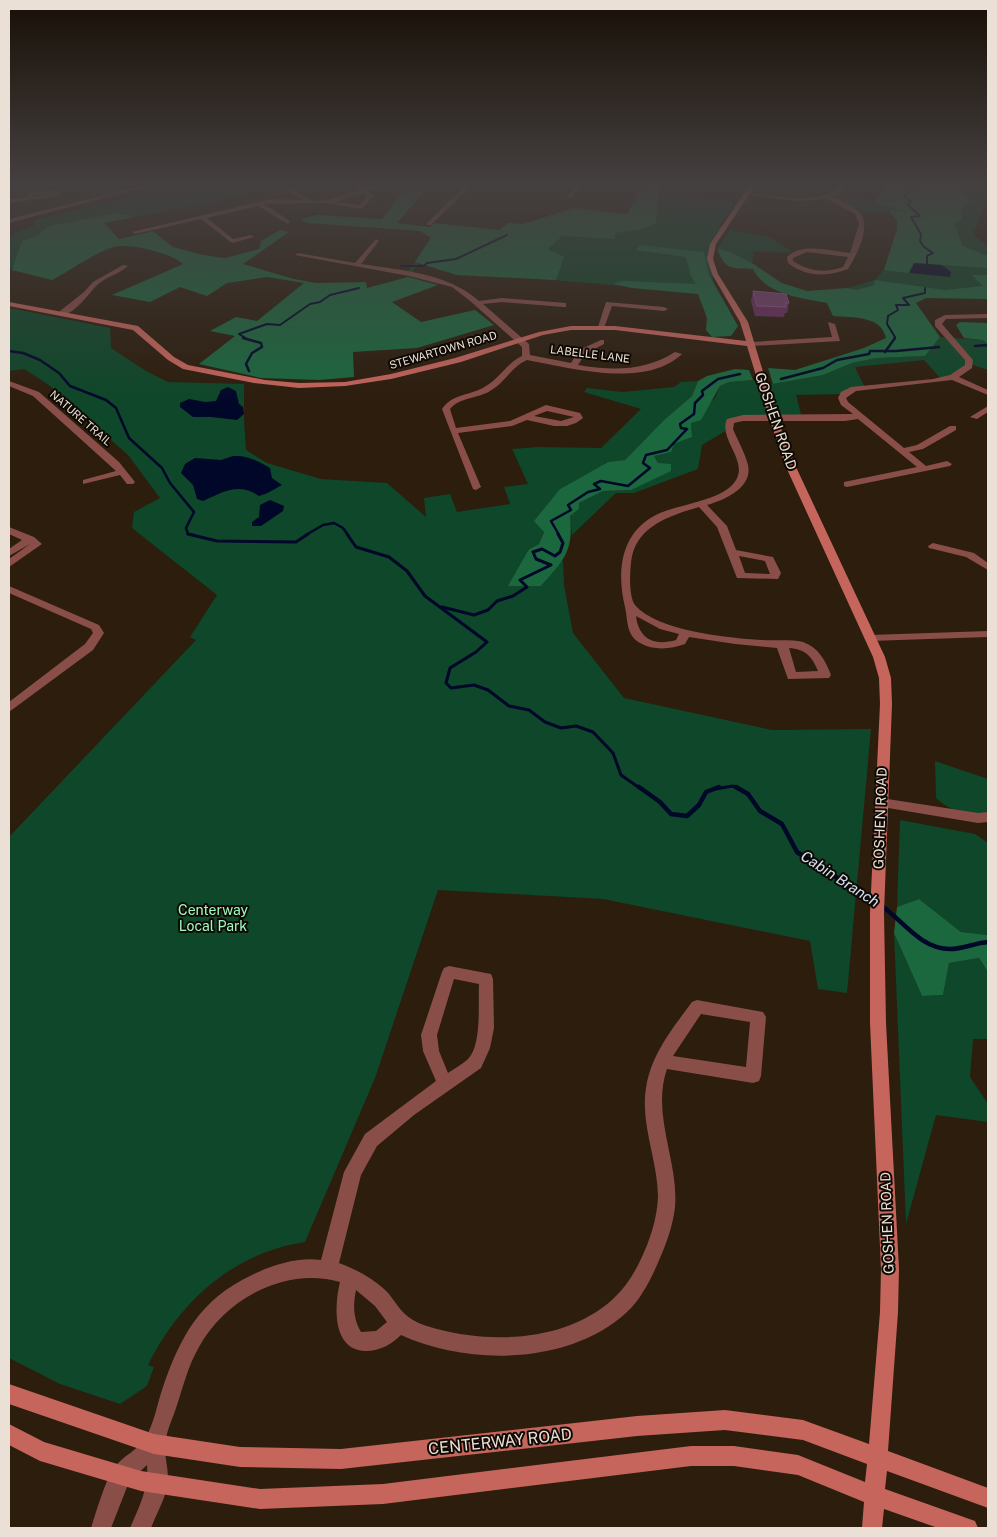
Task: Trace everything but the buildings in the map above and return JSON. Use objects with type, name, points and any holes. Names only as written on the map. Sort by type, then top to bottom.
[{"type":"street","points":[[316,258],[436,280],[460,290],[526,346],[526,357],[508,366],[494,385],[487,390],[449,404],[446,414],[476,486]]},
{"type":"street","points":[[358,264],[363,258]]},
{"type":"street","name":"GOSHEN ROAD","points":[[710,258],[715,274],[744,322],[773,418],[807,504],[870,638],[882,667],[886,691],[876,913],[878,1023],[890,1278],[882,1415],[876,1458],[872,1528]]},
{"type":"street","points":[[790,258],[790,262],[808,271],[832,273],[846,268],[850,258]]},
{"type":"street","points":[[63,313],[87,294],[95,283],[125,266]]},
{"type":"street","points":[[477,303],[502,300],[563,305]]},
{"type":"street","name":"STEWARTOWN ROAD","points":[[9,304],[135,328],[148,336],[159,350],[169,358],[186,366],[275,384],[301,386],[338,385],[390,377],[460,359],[553,330],[600,328],[751,344]]},
{"type":"street","points":[[600,328],[609,304],[664,309]]},
{"type":"street","points":[[923,468],[859,416],[842,398],[848,392],[953,377],[969,366],[969,360],[938,324],[939,320],[945,317],[988,316]]},
{"type":"street","points":[[751,344],[838,342],[831,324]]},
{"type":"street","points":[[574,365],[582,352],[601,342]]},
{"type":"street","name":"LABELLE LANE","points":[[526,357],[612,370],[636,371],[663,365],[678,354]]},
{"type":"street","points":[[953,377],[988,393]]},
{"type":"street","name":"NATURE TRAIL","points":[[9,383],[36,394],[116,464],[130,482]]},
{"type":"street","points":[[453,431],[512,423],[541,409],[551,408],[577,415],[578,418],[572,423],[557,424],[527,416]]},
{"type":"street","points":[[974,417],[988,409]]},
{"type":"street","points":[[685,632],[681,642],[673,645],[649,643],[639,637],[634,630],[625,577],[629,549],[639,533],[662,515],[700,504],[733,490],[744,473],[744,467],[728,424],[730,421],[743,418],[845,418],[859,416]]},
{"type":"street","points":[[903,451],[920,447],[953,428]]},
{"type":"street","points":[[846,484],[947,464]]},
{"type":"street","points":[[86,482],[122,472]]},
{"type":"street","points":[[700,504],[713,514],[722,526],[732,552]]},
{"type":"street","points":[[9,530],[33,543]]},
{"type":"street","points":[[9,553],[33,543]]},
{"type":"street","points":[[9,564],[33,543]]},
{"type":"street","points":[[933,546],[970,556],[988,568]]},
{"type":"street","points":[[9,589],[95,627],[99,633],[89,647],[9,708]]},
{"type":"street","points":[[630,606],[654,623],[685,632],[733,640],[782,644]]},
{"type":"street","points":[[870,638],[988,634]]},
{"type":"street","points":[[881,803],[978,818],[988,816]]},
{"type":"street","points":[[328,1270],[346,1194],[353,1172],[366,1148],[382,1130],[475,1063],[482,1048],[486,1028],[486,979],[450,972],[429,1035],[431,1051],[445,1083]]},
{"type":"street","points":[[141,1528],[158,1484],[154,1444],[181,1364],[204,1322],[231,1299],[277,1273],[311,1267],[350,1277],[358,1280],[378,1295],[399,1323],[445,1340],[483,1345],[531,1345],[560,1339],[592,1325],[617,1309],[632,1292],[645,1270],[664,1224],[666,1180],[656,1128],[653,1088],[662,1061],[671,1043],[697,1007],[758,1017],[753,1076],[662,1061]]},
{"type":"street","points":[[350,1277],[344,1304],[345,1326],[356,1341],[373,1343],[388,1336],[399,1323]]},
{"type":"street","name":"CENTERWAY ROAD","points":[[9,1394],[154,1444],[240,1457],[341,1458],[637,1426],[725,1420],[803,1430],[988,1498]]},
{"type":"street","points":[[9,1434],[40,1451],[121,1475],[158,1484],[260,1499],[383,1494],[691,1456],[734,1456],[798,1465],[875,1496],[968,1528]]},
{"type":"street","points":[[101,1528],[121,1475],[154,1444]]},
{"type":"green space","points":[[9,258],[17,258],[16,263],[9,271]]},
{"type":"green space","points":[[16,258],[90,258],[52,280],[12,270]]},
{"type":"green space","points":[[172,258],[252,258],[243,264],[294,279],[316,283],[366,282],[367,288],[408,277],[438,285],[392,302],[421,322],[475,310],[494,325],[417,348],[353,352],[354,377],[319,380],[261,378],[199,364],[235,336],[210,331],[236,317],[257,321],[304,283],[267,277],[227,283],[207,296],[180,287],[150,302],[112,295],[183,264]]},
{"type":"green space","points":[[418,258],[423,258],[412,272],[409,271]]},
{"type":"green space","points":[[418,258],[564,258],[556,280],[457,275],[415,262]]},
{"type":"green space","points":[[462,258],[712,258],[716,278],[712,278],[718,294],[436,270]]},
{"type":"green space","points":[[686,258],[705,258],[709,275],[738,326],[731,336],[712,337],[706,330],[707,318],[698,294],[632,288],[613,284],[623,281],[696,284],[691,276]]},
{"type":"green space","points":[[721,258],[741,258],[782,283],[807,291],[847,288],[857,290],[874,285],[875,280],[945,290],[983,286],[972,275],[988,275],[988,299],[926,298],[916,303],[940,337],[925,356],[876,358],[852,363],[823,375],[773,384],[768,368],[795,370],[864,348],[886,338],[883,331],[872,321],[833,316],[827,303],[796,297],[776,290],[759,278],[753,269],[731,267]]},
{"type":"green space","points":[[741,258],[753,258],[752,263]]},
{"type":"green space","points":[[888,258],[986,258],[985,268],[988,268],[988,299],[857,295],[856,290],[847,288],[875,280],[884,270]]},
{"type":"green space","points":[[888,258],[988,258],[988,268],[914,263],[909,273],[884,270]]},
{"type":"green space","name":"Centerway Local Park","points":[[9,308],[110,328],[111,348],[146,371],[168,382],[244,384],[246,450],[267,463],[321,479],[387,483],[426,517],[424,498],[450,494],[457,512],[510,504],[504,487],[528,484],[512,449],[538,447],[601,448],[641,409],[584,392],[587,388],[622,392],[674,387],[681,382],[698,381],[692,396],[664,420],[625,460],[608,462],[560,489],[539,544],[528,549],[541,586],[563,560],[564,585],[573,633],[624,698],[772,730],[871,729],[847,993],[818,989],[810,941],[603,899],[438,890],[375,1078],[305,1242],[279,1248],[255,1257],[232,1269],[212,1284],[176,1320],[161,1342],[148,1365],[154,1367],[147,1386],[120,1404],[60,1384],[9,1358],[9,837],[196,640],[190,637],[217,595],[132,528],[134,512],[160,498],[128,455],[49,385],[24,369],[9,371]]},
{"type":"green space","points":[[960,322],[988,323],[988,344],[983,340],[964,338],[956,325]]},
{"type":"green space","points":[[940,337],[983,340],[988,344],[988,370],[970,364],[942,380],[924,360],[855,367],[865,388],[844,394],[796,395],[802,418],[734,419],[729,429],[702,445],[698,469],[634,493],[616,493],[572,535],[570,516],[579,509],[579,503],[603,491],[631,490],[658,463],[654,456],[670,452],[674,444],[692,437],[691,423],[715,398],[720,386],[729,382],[753,380],[773,384],[823,375],[852,363],[876,358],[925,356]]},
{"type":"green space","points":[[735,369],[749,370],[753,380],[729,382],[720,386],[701,420],[691,423],[692,437],[674,444],[671,452],[654,456],[658,463],[671,464],[671,471],[631,490],[603,491],[579,503],[579,509],[570,516],[571,528],[568,547],[555,570],[541,586],[508,586],[529,549],[539,544],[544,532],[534,521],[560,489],[608,462],[625,460],[664,420],[692,396],[698,381],[707,376]]},
{"type":"green space","points":[[935,761],[988,779],[988,812],[973,814],[960,812],[948,807],[936,798]]},
{"type":"green space","points":[[900,820],[975,834],[988,843],[988,935],[961,932],[919,899],[897,907]]},
{"type":"green space","points":[[919,899],[961,932],[988,935],[988,972],[979,958],[949,963],[943,995],[922,996],[894,933],[897,907]]},
{"type":"green space","points":[[894,933],[922,996],[943,995],[949,963],[979,958],[988,972],[988,1039],[973,1039],[970,1077],[988,1104],[988,1122],[936,1115],[906,1224]]},
{"type":"water","points":[[914,263],[942,265],[951,272],[950,277],[909,273]]},
{"type":"water","points":[[228,387],[236,391],[239,404],[243,407],[244,414],[237,420],[193,417],[180,407],[180,403],[189,399],[205,402],[216,401],[221,390]]},
{"type":"water","points":[[233,456],[248,458],[270,468],[272,478],[282,485],[259,496],[252,492],[238,489],[224,492],[203,501],[197,499],[193,485],[181,473],[185,464],[195,458],[221,460]]},
{"type":"water","points":[[270,500],[284,506],[283,511],[261,526],[252,526],[252,522],[259,517],[260,505]]},
{"type":"waterway","points":[[401,266],[424,266],[427,263],[459,258]]},
{"type":"waterway","points":[[927,258],[927,264]]},
{"type":"waterway","points":[[247,339],[239,334],[267,324],[280,325],[310,304],[320,302],[330,295],[359,288]]},
{"type":"waterway","points":[[894,339],[895,337],[887,324],[888,316],[898,310],[896,305],[909,305],[903,298],[925,293],[925,288]]},
{"type":"waterway","points":[[243,338],[261,343],[262,347],[252,353],[246,364],[249,371]]},
{"type":"waterway","points":[[886,351],[895,338]]},
{"type":"waterway","points":[[975,346],[988,345]]},
{"type":"waterway","points":[[886,351],[939,347]]},
{"type":"waterway","name":"Cabin Branch","points":[[9,351],[23,353],[40,360],[59,373],[70,386],[106,400],[116,408],[129,438],[162,468],[170,483],[194,512],[186,528],[188,534]]},
{"type":"waterway","points":[[781,379],[823,368],[837,360],[869,354],[870,351],[886,351]]},
{"type":"waterway","points":[[559,535],[551,521],[571,510],[568,505],[588,492],[600,489],[594,484],[601,481],[628,486],[650,468],[643,463],[646,455],[667,450],[687,429],[681,428],[680,424],[694,414],[695,403],[703,395],[702,391],[718,379],[740,374]]},
{"type":"waterway","name":"Cabin Branch","points":[[306,535],[323,525],[334,523],[343,528],[348,535]]},
{"type":"waterway","name":"Cabin Branch","points":[[188,534],[193,535]]},
{"type":"waterway","name":"Cabin Branch","points":[[188,534],[217,541],[296,542],[308,534]]},
{"type":"waterway","name":"Cabin Branch","points":[[347,534],[356,547],[389,557],[407,571],[425,596],[487,642],[476,652],[450,668],[446,683],[451,688],[474,685],[488,690],[509,706],[529,710],[545,722],[561,728],[576,726],[593,732],[613,753],[621,775],[641,789]]},
{"type":"waterway","points":[[442,607],[474,615],[488,610],[497,601],[513,596],[527,587],[520,580],[551,565],[536,559],[533,552],[542,549],[555,556],[560,552],[563,543],[558,534]]},
{"type":"waterway","name":"Cabin Branch","points":[[715,789],[733,786],[738,789]]},
{"type":"waterway","name":"Cabin Branch","points":[[639,787],[660,802],[671,814],[687,816],[699,805],[706,792],[719,787]]},
{"type":"waterway","name":"Cabin Branch","points":[[736,787],[748,794],[760,811],[782,824],[797,852],[873,901]]},
{"type":"waterway","name":"Cabin Branch","points":[[882,906],[921,939],[940,948],[955,949],[988,942]]}]
